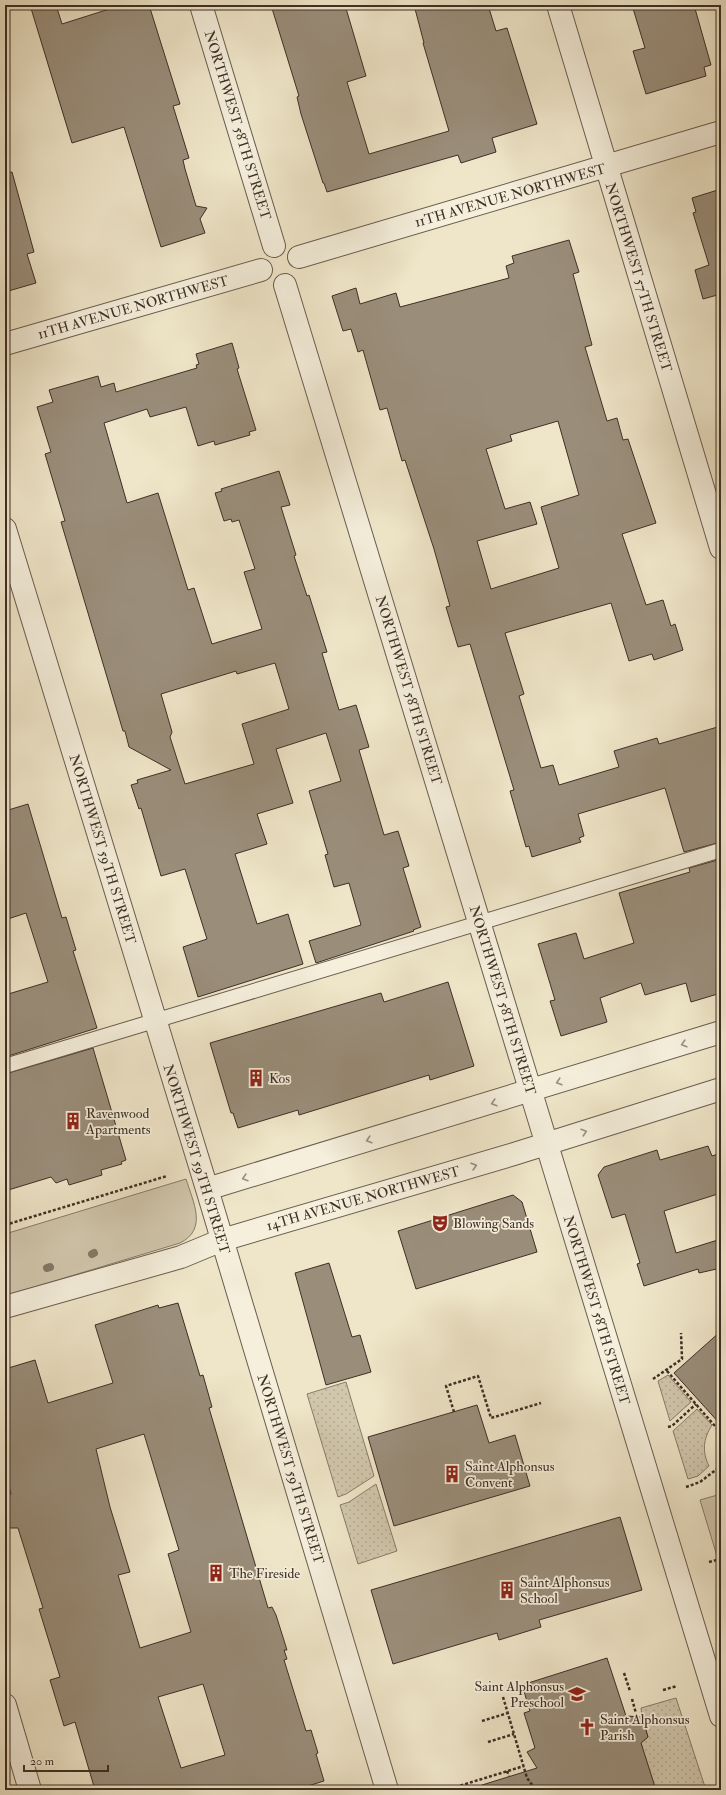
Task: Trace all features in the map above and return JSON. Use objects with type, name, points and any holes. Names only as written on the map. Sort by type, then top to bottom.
[{"type":"street","name":"NORTHWEST 58TH STREET","points":[[201,5],[274,246]]},
{"type":"street","name":"NORTHWEST 57TH STREET","points":[[558,5],[721,548]]},
{"type":"street","name":"11TH AVENUE NORTHWEST","points":[[299,257],[721,132]]},
{"type":"street","points":[[274,246],[286,246],[292,248],[299,257],[301,267],[299,274],[295,279],[285,285],[276,285],[269,282],[261,270],[261,259],[264,253],[274,246]]},
{"type":"street","name":"11TH AVENUE NORTHWEST","points":[[5,344],[261,270]]},
{"type":"street","name":"NORTHWEST 58TH STREET","points":[[285,285],[721,1716]]},
{"type":"street","name":"NORTHWEST 59TH STREET","points":[[5,529],[207,1189],[387,1790]]},
{"type":"street","points":[[207,1189],[721,1032]]},
{"type":"street","name":"14TH AVENUE NORTHWEST","points":[[5,1307],[181,1257],[222,1240],[547,1143],[721,1088]]},
{"type":"street","points":[[5,1705],[30,1790]]},
{"type":"lane","points":[[5,1066],[721,850]]},
{"type":"path","points":[[5,1225],[167,1176]]},
{"type":"path","points":[[653,1379],[682,1359],[681,1333]]},
{"type":"path","points":[[667,1370],[721,1434]]},
{"type":"path","points":[[454,1412],[446,1386],[478,1376],[491,1418],[541,1403]]},
{"type":"path","points":[[668,1427],[672,1426],[696,1404]]},
{"type":"path","points":[[686,1487],[700,1482],[721,1466]]},
{"type":"path","points":[[709,1562],[721,1559]]},
{"type":"path","points":[[624,1673],[630,1691]]},
{"type":"path","points":[[663,1690],[677,1686]]},
{"type":"path","points":[[503,1697],[527,1778],[536,1790]]},
{"type":"path","points":[[632,1699],[637,1717]]},
{"type":"path","points":[[482,1721],[508,1713]]},
{"type":"path","points":[[488,1742],[514,1734]]},
{"type":"path","points":[[446,1790],[524,1766]]},
{"type":"path","points":[[507,1771],[509,1776]]},
{"type":"shaded area","points":[[186,1179],[195,1206],[196,1223],[194,1230],[189,1237],[180,1243],[5,1296],[5,1234]]},
{"type":"shaded area","points":[[668,1375],[691,1402],[670,1421],[658,1381]]},
{"type":"shaded area","points":[[346,1382],[374,1476],[346,1494],[338,1497],[307,1394]]},
{"type":"shaded area","points":[[697,1409],[712,1425],[705,1440],[704,1446],[705,1456],[709,1466],[698,1476],[688,1479],[673,1431]]},
{"type":"shaded area","points":[[376,1484],[397,1551],[358,1564],[340,1505],[349,1502]]},
{"type":"shaded area","points":[[721,1494],[721,1554],[717,1556],[700,1500]]},
{"type":"shaded area","points":[[676,1698],[706,1790],[656,1790],[636,1747],[648,1737],[641,1708]]},
{"type":"building","points":[[30,5],[56,5],[62,24],[122,5],[149,5],[180,104],[173,106],[189,158],[183,160],[185,169],[196,206],[207,208],[200,219],[205,233],[161,247],[124,127],[72,143]]},
{"type":"building","points":[[271,5],[345,5],[366,76],[347,82],[369,154],[449,131],[423,43],[414,5],[488,5],[496,31],[507,28],[537,124],[492,138],[496,152],[461,163],[458,155],[327,192],[301,114],[297,97],[299,96]]},
{"type":"building","points":[[632,5],[694,5],[711,65],[704,67],[706,76],[646,94],[633,51],[645,48]]},
{"type":"building","points":[[12,172],[34,252],[27,254],[36,283],[5,292],[5,173]]},
{"type":"building","points":[[721,189],[721,294],[703,299],[695,270],[709,265],[693,213],[696,212],[692,198]]},
{"type":"building","points":[[569,240],[579,272],[573,274],[592,345],[585,347],[607,421],[617,418],[623,440],[628,439],[656,523],[622,534],[646,605],[663,600],[671,626],[675,624],[683,650],[654,660],[652,654],[629,661],[611,603],[505,633],[524,694],[519,696],[541,768],[553,765],[559,785],[619,767],[614,751],[657,738],[659,744],[721,726],[721,842],[684,852],[665,788],[578,814],[584,836],[579,838],[581,842],[532,857],[529,846],[526,847],[510,791],[514,790],[470,644],[458,647],[446,607],[450,606],[434,549],[405,460],[402,461],[387,408],[380,410],[363,350],[358,352],[351,329],[343,331],[332,296],[356,288],[360,304],[396,293],[400,307],[509,278],[506,266],[514,263],[512,256]],"holes":[[[558,421],[579,495],[541,507],[559,568],[491,589],[477,541],[537,524],[530,502],[505,509],[486,449],[512,441],[510,435]]]},
{"type":"building","points":[[232,343],[239,368],[237,369],[256,430],[249,432],[250,435],[215,445],[214,441],[198,446],[186,407],[150,417],[147,409],[104,423],[127,503],[158,493],[188,590],[194,588],[212,644],[262,629],[244,572],[255,569],[239,520],[232,522],[231,519],[224,521],[215,493],[222,491],[221,489],[279,471],[290,505],[281,507],[296,555],[294,556],[307,596],[309,595],[327,652],[322,653],[339,710],[356,705],[369,747],[359,750],[384,835],[398,831],[409,866],[403,868],[421,927],[413,930],[414,931],[316,963],[309,941],[361,925],[349,883],[334,887],[325,855],[328,854],[309,791],[341,781],[326,733],[276,749],[293,803],[257,814],[267,844],[235,854],[257,924],[288,914],[303,964],[198,997],[183,947],[207,939],[185,869],[161,876],[141,808],[139,809],[131,785],[138,783],[137,780],[171,770],[129,747],[125,731],[123,731],[61,522],[65,521],[45,454],[51,452],[37,407],[53,402],[49,390],[98,376],[101,387],[114,383],[116,392],[197,368],[196,365],[199,364],[196,354]],"holes":[[[275,663],[289,709],[242,724],[254,764],[185,784],[170,737],[172,732],[161,694],[236,671],[237,674]]]},
{"type":"building","points":[[28,804],[62,918],[66,917],[76,950],[73,951],[97,1028],[5,1057],[5,995],[48,982],[26,913],[5,920],[5,811]]},
{"type":"building","points":[[721,859],[721,993],[691,1002],[686,983],[645,995],[641,983],[600,998],[607,1022],[561,1036],[550,1001],[555,1000],[538,944],[576,933],[584,959],[634,943],[619,893],[690,872],[689,868]]},
{"type":"building","points":[[448,982],[474,1066],[430,1080],[429,1075],[299,1115],[298,1110],[238,1128],[233,1113],[231,1113],[210,1043],[381,993],[384,1002]]},
{"type":"building","name":"Ravenwood Apartments","points":[[93,1048],[126,1160],[121,1162],[122,1164],[101,1170],[102,1175],[69,1185],[67,1179],[56,1183],[51,1177],[5,1191],[5,1074]]},
{"type":"building","points":[[708,1146],[712,1156],[721,1153],[721,1193],[664,1211],[676,1253],[721,1239],[721,1268],[699,1273],[698,1269],[644,1286],[637,1264],[640,1263],[625,1214],[612,1218],[598,1175],[604,1167],[657,1150],[660,1160]]},
{"type":"building","points":[[513,1195],[522,1202],[537,1252],[416,1289],[398,1231]]},
{"type":"building","points":[[329,1263],[352,1337],[360,1335],[371,1372],[326,1385],[295,1273]]},
{"type":"building","points":[[178,1303],[200,1376],[203,1375],[212,1407],[209,1408],[268,1608],[272,1607],[276,1615],[287,1650],[284,1650],[287,1659],[284,1660],[306,1731],[311,1730],[324,1781],[295,1790],[95,1790],[75,1722],[64,1726],[50,1680],[60,1677],[39,1609],[43,1608],[18,1528],[10,1528],[5,1513],[5,1496],[11,1494],[5,1473],[5,1369],[35,1360],[48,1403],[113,1383],[95,1325],[158,1305],[159,1308]],"holes":[[[144,1434],[179,1550],[168,1554],[191,1632],[140,1648],[118,1575],[130,1572],[110,1507],[96,1449]],[[203,1684],[225,1755],[181,1768],[158,1697]]]},
{"type":"building","points":[[721,1331],[721,1425],[674,1373]]},
{"type":"building","name":"Saint Alphonsus Convent","points":[[477,1405],[489,1443],[515,1435],[530,1486],[394,1526],[368,1437]]},
{"type":"building","name":"Saint Alphonsus School","points":[[620,1517],[642,1590],[539,1620],[541,1627],[499,1640],[497,1633],[393,1664],[371,1590]]},
{"type":"building","name":"Saint Alphonsus Parish","points":[[607,1658],[626,1716],[642,1717],[648,1737],[641,1743],[656,1790],[483,1790],[482,1785],[537,1768],[527,1752],[535,1748],[524,1713],[530,1711],[522,1685]]},
{"type":"place","name":"Kos","points":[[256,1078]]},
{"type":"place","name":"Ravenwood Apartments","points":[[73,1121]]},
{"type":"place","name":"Blowing Sands","points":[[440,1223]]},
{"type":"place","name":"Saint Alphonsus Convent","points":[[452,1474]]},
{"type":"place","name":"The Fireside","points":[[216,1573]]},
{"type":"place","name":"Saint Alphonsus School","points":[[507,1590]]},
{"type":"place","name":"Saint Alphonsus Preschool","points":[[577,1694]]},
{"type":"place","name":"Saint Alphonsus Parish","points":[[587,1727]]}]
